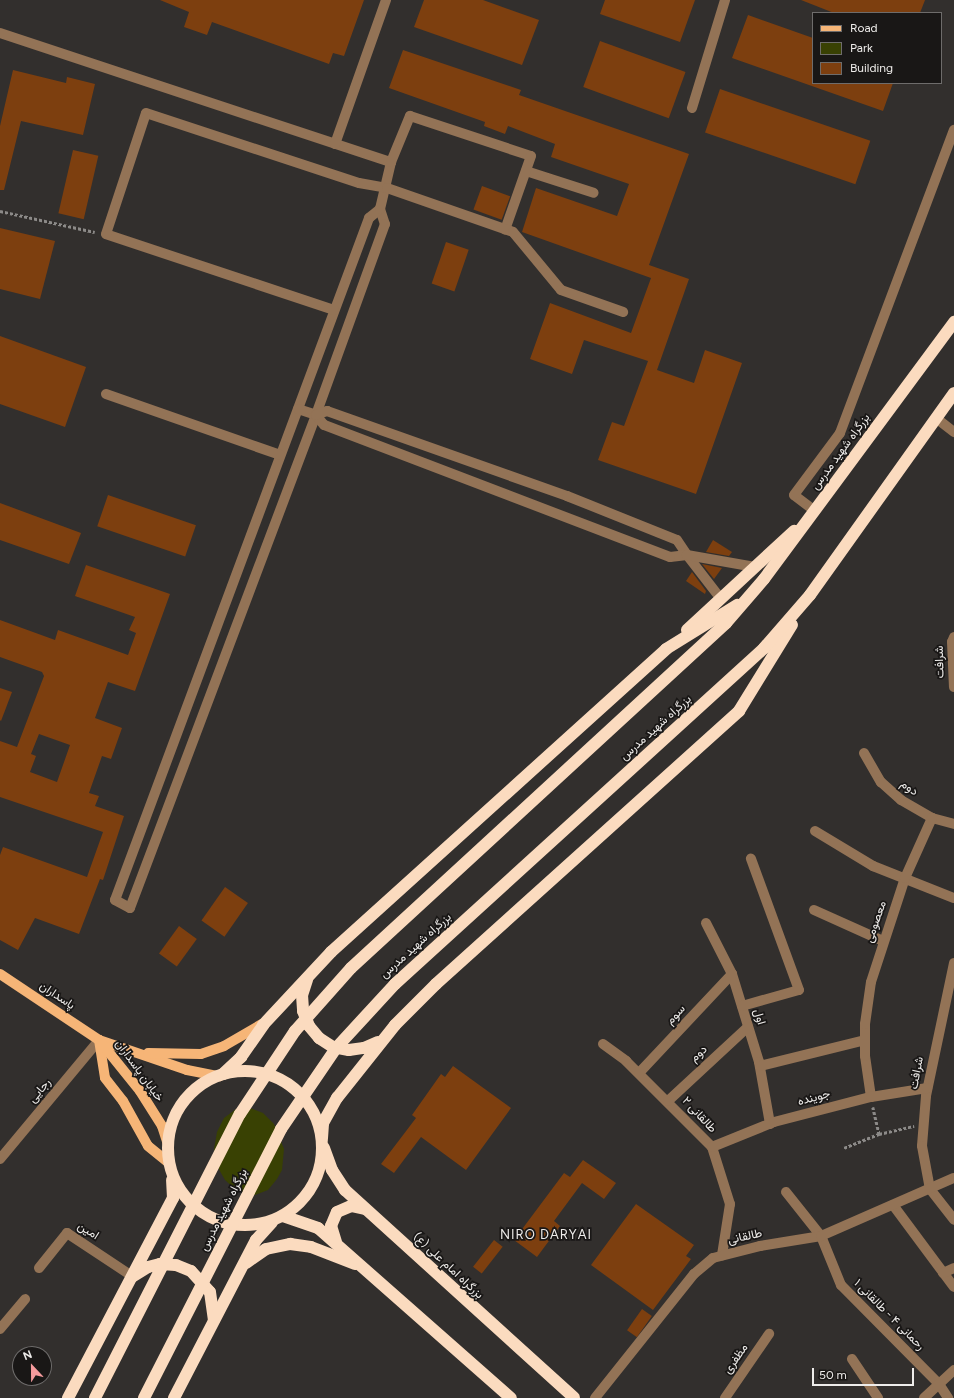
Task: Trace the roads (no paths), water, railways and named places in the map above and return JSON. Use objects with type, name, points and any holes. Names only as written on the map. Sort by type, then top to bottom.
[{"type":"highway","name":"بزرگراه شهید مدرس","points":[[95,1398],[240,1114],[265,1073],[299,1026],[351,968],[693,656],[750,597],[954,322]]},
{"type":"highway","name":"بزرگراه شهید مدرس","points":[[281,1216],[300,1202],[313,1184],[321,1160],[322,1140],[327,1114],[384,1037],[427,992],[739,711],[810,595],[954,393]]},
{"type":"highway","points":[[666,649],[815,511]]},
{"type":"highway","name":"بزرگراه شهید مدرس","points":[[144,1398],[281,1129],[337,1047],[394,984],[764,648],[810,595]]},
{"type":"highway","name":"بزرگراه شهید مدرس","points":[[221,1075],[241,1057],[267,1021],[311,973],[666,649],[750,597]]},
{"type":"highway","points":[[311,973],[304,987],[302,1007],[307,1023],[319,1038],[333,1047],[353,1050],[368,1047],[384,1037]]},
{"type":"highway","name":"بزرگراه امام علی (ع)","points":[[221,1075],[245,1071],[260,1072],[287,1084],[301,1095],[312,1110],[339,1182],[366,1210],[574,1398]]},
{"type":"highway","points":[[68,1398],[173,1198],[168,1145],[172,1124],[182,1104],[197,1088],[221,1075]]},
{"type":"highway","points":[[169,1165],[176,1184],[186,1199],[213,1218],[244,1226],[262,1223],[281,1216],[314,1225],[511,1398]]},
{"type":"highway","points":[[337,1244],[331,1226],[337,1212],[351,1206],[366,1210]]},
{"type":"highway","points":[[174,1398],[242,1267],[262,1232],[281,1216]]},
{"type":"highway","points":[[242,1267],[266,1249],[290,1244],[311,1247],[363,1267]]},
{"type":"highway","points":[[131,1277],[144,1269],[160,1264],[176,1265],[191,1271],[210,1292],[214,1308],[213,1323]]},
{"type":"main road","name":"پاسداران","points":[[0,974],[99,1040]]},
{"type":"main road","points":[[134,1052],[200,1054],[245,1035],[267,1021]]},
{"type":"main road","points":[[99,1040],[106,1078],[123,1101],[148,1147],[169,1165]]},
{"type":"main road","name":"خیابان پاسداران","points":[[99,1040],[194,1072],[221,1075]]},
{"type":"main road","name":"خیابان پاسداران","points":[[99,1040],[140,1092],[162,1126],[168,1145]]},
{"type":"street","points":[[335,144],[386,0]]},
{"type":"street","points":[[692,108],[725,0]]},
{"type":"street","points":[[0,33],[391,162]]},
{"type":"street","points":[[334,310],[106,234],[146,113],[359,183],[387,188],[513,232],[561,290],[623,312]]},
{"type":"street","points":[[380,209],[385,224],[316,415],[130,908],[115,900],[369,218],[380,209],[387,188],[391,162],[410,116],[531,156],[505,230]]},
{"type":"street","points":[[815,511],[794,494],[840,433],[954,130]]},
{"type":"street","points":[[526,171],[594,193]]},
{"type":"street","points":[[106,394],[280,455]]},
{"type":"street","points":[[298,409],[316,415],[324,424],[670,556],[687,555],[755,566]]},
{"type":"street","points":[[316,415],[327,411],[567,496],[677,540],[721,598]]},
{"type":"street","points":[[936,418],[954,432]]},
{"type":"street","points":[[562,514],[567,496]]},
{"type":"street","name":"شرافت","points":[[953,641],[954,687]]},
{"type":"street","name":"دوم","points":[[864,753],[881,782],[901,800],[932,818],[954,824]]},
{"type":"street","name":"معصومی","points":[[871,1097],[865,1056],[865,1040],[871,982],[883,941],[905,878],[932,818]]},
{"type":"street","points":[[814,831],[873,866],[954,898]]},
{"type":"street","points":[[742,1006],[799,990],[751,859]]},
{"type":"street","points":[[814,910],[883,941]]},
{"type":"street","name":"اول","points":[[706,923],[732,974],[760,1066],[770,1124]]},
{"type":"street","name":"شرافت","points":[[930,1189],[922,1146],[924,1124],[928,1088],[952,983],[954,963]]},
{"type":"street","name":"سوم","points":[[639,1073],[732,974]]},
{"type":"street","name":"دوم","points":[[668,1101],[748,1027]]},
{"type":"street","name":"رجایی","points":[[0,1159],[99,1040]]},
{"type":"street","points":[[760,1066],[865,1040]]},
{"type":"street","name":"طالقانی ۲","points":[[603,1044],[639,1073],[712,1147],[730,1204],[722,1256]]},
{"type":"street","name":"جوینده","points":[[712,1147],[770,1124],[871,1097],[928,1088]]},
{"type":"street","name":"طالقانی","points":[[595,1398],[694,1274],[713,1258],[760,1246],[821,1236],[954,1178]]},
{"type":"street","points":[[930,1189],[954,1220]]},
{"type":"street","points":[[786,1192],[821,1236]]},
{"type":"street","points":[[893,1205],[954,1287]]},
{"type":"street","name":"امین","points":[[39,1268],[67,1232],[131,1277]]},
{"type":"street","name":"رحمانی ۴ - طالقانی ۱","points":[[821,1236],[841,1285],[939,1384],[948,1398]]},
{"type":"street","points":[[943,1273],[954,1268]]},
{"type":"street","points":[[2,1323],[25,1299]]},
{"type":"street","name":"مظفری","points":[[725,1398],[769,1334]]},
{"type":"street","points":[[852,1359],[878,1398]]},
{"type":"street","points":[[924,1398],[954,1370]]},
{"type":"district","name":"NIRO DARYAI","points":[[546,1235]]}]
